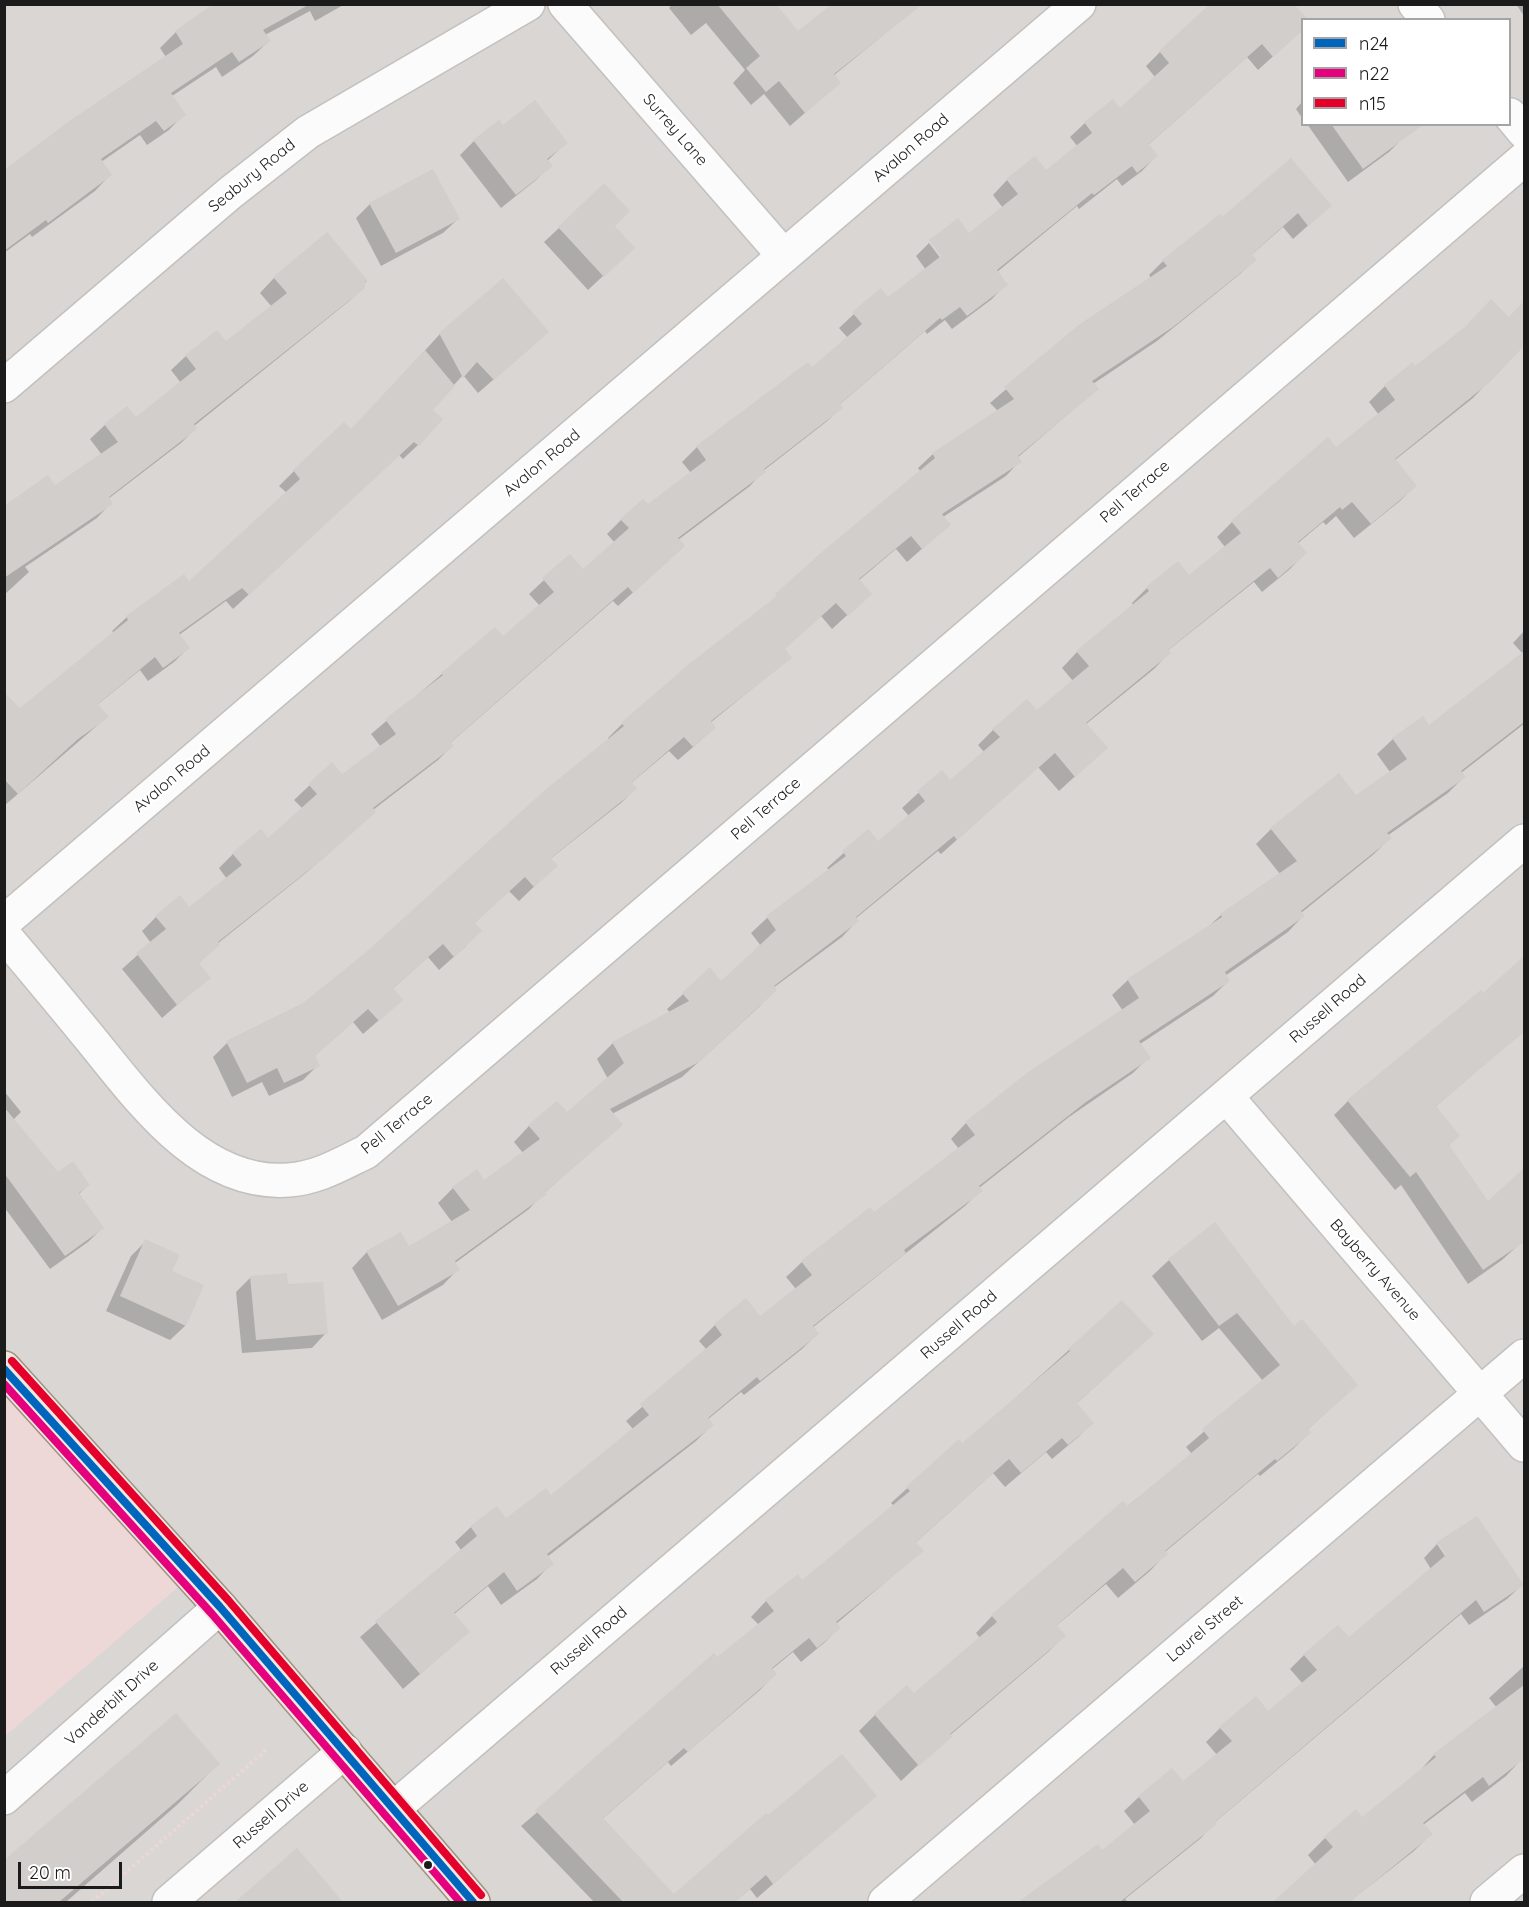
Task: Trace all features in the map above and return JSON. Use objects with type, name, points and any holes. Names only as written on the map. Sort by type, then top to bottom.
[{"type":"main road","points":[[4,1368],[219,1607],[473,1902]]},
{"type":"street","name":"Seabury Road","points":[[4,386],[230,193],[308,132],[528,4]]},
{"type":"street","name":"Surrey Lane","points":[[565,4],[784,256]]},
{"type":"street","name":"Avalon Road","points":[[4,922],[1079,4]]},
{"type":"street","points":[[1415,4],[1426,18]]},
{"type":"street","points":[[1511,117],[1524,132]]},
{"type":"street","name":"Pell Terrace","points":[[4,935],[145,1105],[186,1143],[209,1160],[244,1175],[288,1180],[327,1172],[366,1152],[1524,159]]},
{"type":"street","name":"Russell Road","points":[[393,1809],[1524,841]]},
{"type":"street","name":"Bayberry Avenue","points":[[1226,1096],[1524,1445]]},
{"type":"street","name":"Laurel Street","points":[[885,1902],[1524,1356]]},
{"type":"street","name":"Vanderbilt Drive","points":[[4,1798],[219,1607]]},
{"type":"street","name":"Russell Drive","points":[[169,1902],[345,1751]]},
{"type":"street","points":[[1487,1902],[1524,1871]]},
{"type":"path","points":[[92,1902],[266,1750]]},
{"type":"shaded area","points":[[5,5],[1524,5],[1524,1902],[5,1902],[4,1736],[190,1576],[5,1369]]},
{"type":"shaded area","points":[[4,1369],[191,1576],[5,1736],[4,1736]]},
{"type":"building","points":[[213,4],[310,4],[263,30],[271,41],[239,62],[232,52],[171,93],[186,115],[164,131],[156,121],[101,159],[112,175],[48,223],[46,220],[4,251],[4,170],[71,120],[183,44],[175,31]]},
{"type":"building","points":[[717,4],[776,4],[798,31],[832,4],[923,4],[834,74],[841,83],[805,113],[779,81],[766,92],[746,68],[760,56]]},
{"type":"building","points":[[1210,4],[1294,4],[1306,18],[1301,18],[1301,32],[1273,57],[1262,44],[1149,144],[1158,156],[1137,173],[1132,166],[1094,195],[1092,193],[997,270],[1008,285],[967,316],[960,307],[942,320],[940,318],[840,404],[843,408],[764,469],[766,472],[678,538],[685,546],[633,593],[628,587],[451,742],[454,746],[373,808],[376,812],[324,858],[218,942],[220,945],[199,963],[211,978],[177,1005],[136,953],[166,929],[155,916],[180,895],[189,907],[242,865],[232,853],[261,829],[268,838],[317,794],[308,784],[332,762],[342,774],[396,734],[385,719],[443,675],[441,673],[495,627],[503,636],[554,592],[542,578],[570,554],[583,569],[629,528],[620,519],[643,499],[648,504],[706,460],[696,446],[808,362],[812,367],[862,324],[852,312],[881,288],[888,297],[941,256],[929,240],[958,218],[969,233],[1018,194],[1006,179],[1035,156],[1046,170],[1092,133],[1084,122],[1113,99],[1120,108],[1169,63],[1159,51]]},
{"type":"building","points":[[535,100],[568,143],[547,159],[553,166],[516,195],[473,140],[499,120],[503,125]]},
{"type":"building","points":[[1332,126],[1421,126],[1363,169]]},
{"type":"building","points":[[1291,158],[1332,206],[1308,226],[1298,213],[1252,254],[1257,260],[1173,327],[1092,381],[1099,389],[1018,456],[1022,462],[942,514],[951,525],[922,549],[911,536],[859,579],[872,594],[848,616],[836,603],[785,649],[792,658],[711,721],[716,728],[693,747],[684,737],[632,782],[637,789],[551,858],[558,866],[534,887],[525,877],[475,923],[482,931],[454,957],[443,944],[393,988],[403,1000],[379,1021],[368,1009],[315,1056],[320,1066],[284,1083],[277,1068],[247,1083],[226,1041],[303,1003],[364,954],[545,790],[624,726],[621,723],[689,664],[777,596],[775,594],[822,552],[935,458],[932,453],[1014,399],[1004,387],[1080,324],[1167,266],[1162,260],[1220,214],[1222,217]]},
{"type":"building","points":[[433,169],[460,219],[396,253],[369,203]]},
{"type":"building","points":[[604,183],[630,211],[615,226],[635,248],[604,277],[558,227]]},
{"type":"building","points":[[327,232],[368,281],[365,281],[365,288],[194,424],[197,429],[109,497],[113,504],[4,578],[4,506],[48,475],[55,485],[118,442],[104,424],[127,406],[136,417],[196,369],[185,355],[217,330],[226,341],[287,293],[273,277]]},
{"type":"building","points":[[503,278],[549,332],[494,380],[477,362],[463,378],[439,333]]},
{"type":"building","points":[[1491,299],[1509,317],[1524,301],[1524,346],[1490,382],[1395,459],[1417,486],[1371,524],[1352,502],[1342,510],[1340,507],[1298,542],[1307,553],[1278,578],[1270,568],[1168,650],[1171,653],[1086,723],[1108,748],[1075,777],[1055,753],[957,840],[954,836],[856,917],[859,921],[774,986],[777,990],[699,1062],[610,1109],[623,1125],[545,1192],[547,1194],[455,1261],[460,1270],[398,1306],[366,1251],[401,1232],[409,1246],[470,1210],[452,1187],[477,1169],[484,1180],[540,1139],[528,1125],[557,1101],[567,1112],[624,1063],[612,1042],[689,1001],[682,993],[710,967],[721,981],[776,930],[766,916],[846,856],[842,851],[868,829],[878,841],[925,801],[917,791],[942,770],[950,780],[1000,737],[992,729],[1027,699],[1037,710],[1089,666],[1076,651],[1149,591],[1146,587],[1178,561],[1189,575],[1241,533],[1231,521],[1328,437],[1336,447],[1395,400],[1384,385],[1413,362],[1415,366],[1465,327]]},
{"type":"building","points":[[425,350],[455,386],[433,410],[443,419],[419,446],[414,442],[249,595],[242,588],[179,633],[190,648],[163,668],[155,657],[98,704],[109,717],[78,739],[18,794],[4,779],[4,692],[20,708],[128,620],[126,616],[184,574],[189,581],[300,479],[293,470],[344,422],[351,429]]},
{"type":"building","points":[[1524,651],[1524,722],[1461,771],[1466,777],[1387,833],[1392,838],[1301,911],[1305,916],[1225,972],[1230,981],[1139,1041],[1151,1058],[1086,1102],[979,1186],[983,1191],[904,1250],[906,1253],[813,1326],[819,1334],[760,1381],[757,1377],[708,1418],[714,1425],[547,1554],[554,1564],[517,1591],[504,1572],[454,1613],[470,1632],[420,1674],[375,1621],[477,1536],[470,1526],[497,1506],[506,1518],[546,1488],[551,1495],[649,1415],[640,1404],[722,1335],[714,1324],[746,1298],[760,1316],[812,1275],[801,1261],[870,1207],[874,1212],[975,1135],[965,1122],[1027,1073],[1139,998],[1127,979],[1222,917],[1220,914],[1297,861],[1270,828],[1339,773],[1356,795],[1407,759],[1392,738],[1423,716],[1429,725]]},
{"type":"building","points":[[1524,956],[1524,1032],[1436,1106],[1460,1136],[1449,1145],[1488,1201],[1524,1168],[1524,1242],[1483,1270],[1416,1172],[1410,1177],[1347,1100],[1481,990],[1483,993]]},
{"type":"building","points":[[4,1107],[58,1172],[73,1161],[90,1185],[79,1193],[104,1228],[65,1256],[4,1173]]},
{"type":"building","points":[[1215,1222],[1294,1326],[1302,1319],[1358,1385],[1308,1429],[1311,1433],[1277,1461],[1275,1459],[1165,1551],[1168,1554],[1135,1582],[1123,1568],[1057,1625],[1066,1636],[950,1734],[952,1737],[919,1766],[874,1714],[907,1685],[914,1693],[997,1622],[991,1615],[1123,1501],[1128,1506],[1209,1438],[1202,1429],[1280,1365],[1237,1313],[1219,1326],[1168,1259]]},
{"type":"building","points":[[145,1239],[180,1255],[172,1271],[204,1285],[186,1326],[120,1296]]},
{"type":"building","points":[[287,1273],[288,1284],[323,1282],[328,1334],[256,1340],[250,1276]]},
{"type":"building","points":[[1122,1300],[1154,1334],[1077,1403],[1094,1423],[1068,1445],[1062,1438],[1021,1473],[1009,1459],[916,1542],[924,1551],[836,1622],[841,1628],[817,1648],[809,1638],[772,1668],[777,1674],[688,1752],[684,1748],[603,1818],[674,1894],[766,1813],[768,1815],[842,1754],[877,1796],[773,1884],[766,1875],[735,1902],[623,1902],[535,1810],[714,1653],[717,1657],[774,1611],[765,1600],[798,1574],[802,1580],[910,1491],[906,1487],[959,1439],[962,1443],[1070,1351],[1068,1349]]},
{"type":"building","points":[[1477,1516],[1524,1585],[1484,1612],[1476,1600],[1215,1822],[1217,1824],[1120,1902],[1018,1902],[1098,1844],[1102,1850],[1150,1811],[1138,1796],[1172,1768],[1183,1781],[1232,1741],[1219,1727],[1256,1696],[1268,1711],[1317,1670],[1303,1654],[1338,1625],[1349,1637],[1446,1555],[1437,1542]]},
{"type":"building","points":[[1524,1685],[1524,1759],[1489,1786],[1483,1777],[1423,1823],[1433,1834],[1350,1902],[1273,1902],[1333,1847],[1324,1837],[1356,1809],[1362,1817],[1436,1757],[1433,1754]]},
{"type":"building","points":[[176,1713],[220,1764],[59,1902],[4,1902],[4,1860]]},
{"type":"building","points":[[297,1848],[343,1902],[235,1902]]},
{"type":"transit line","name":"n15","points":[[12,1361],[228,1600],[481,1895]]},
{"type":"transit line","name":"n24","points":[[4,1369],[220,1607],[473,1902]]},
{"type":"transit line","name":"n22","points":[[4,1384],[212,1614],[460,1902]]}]
